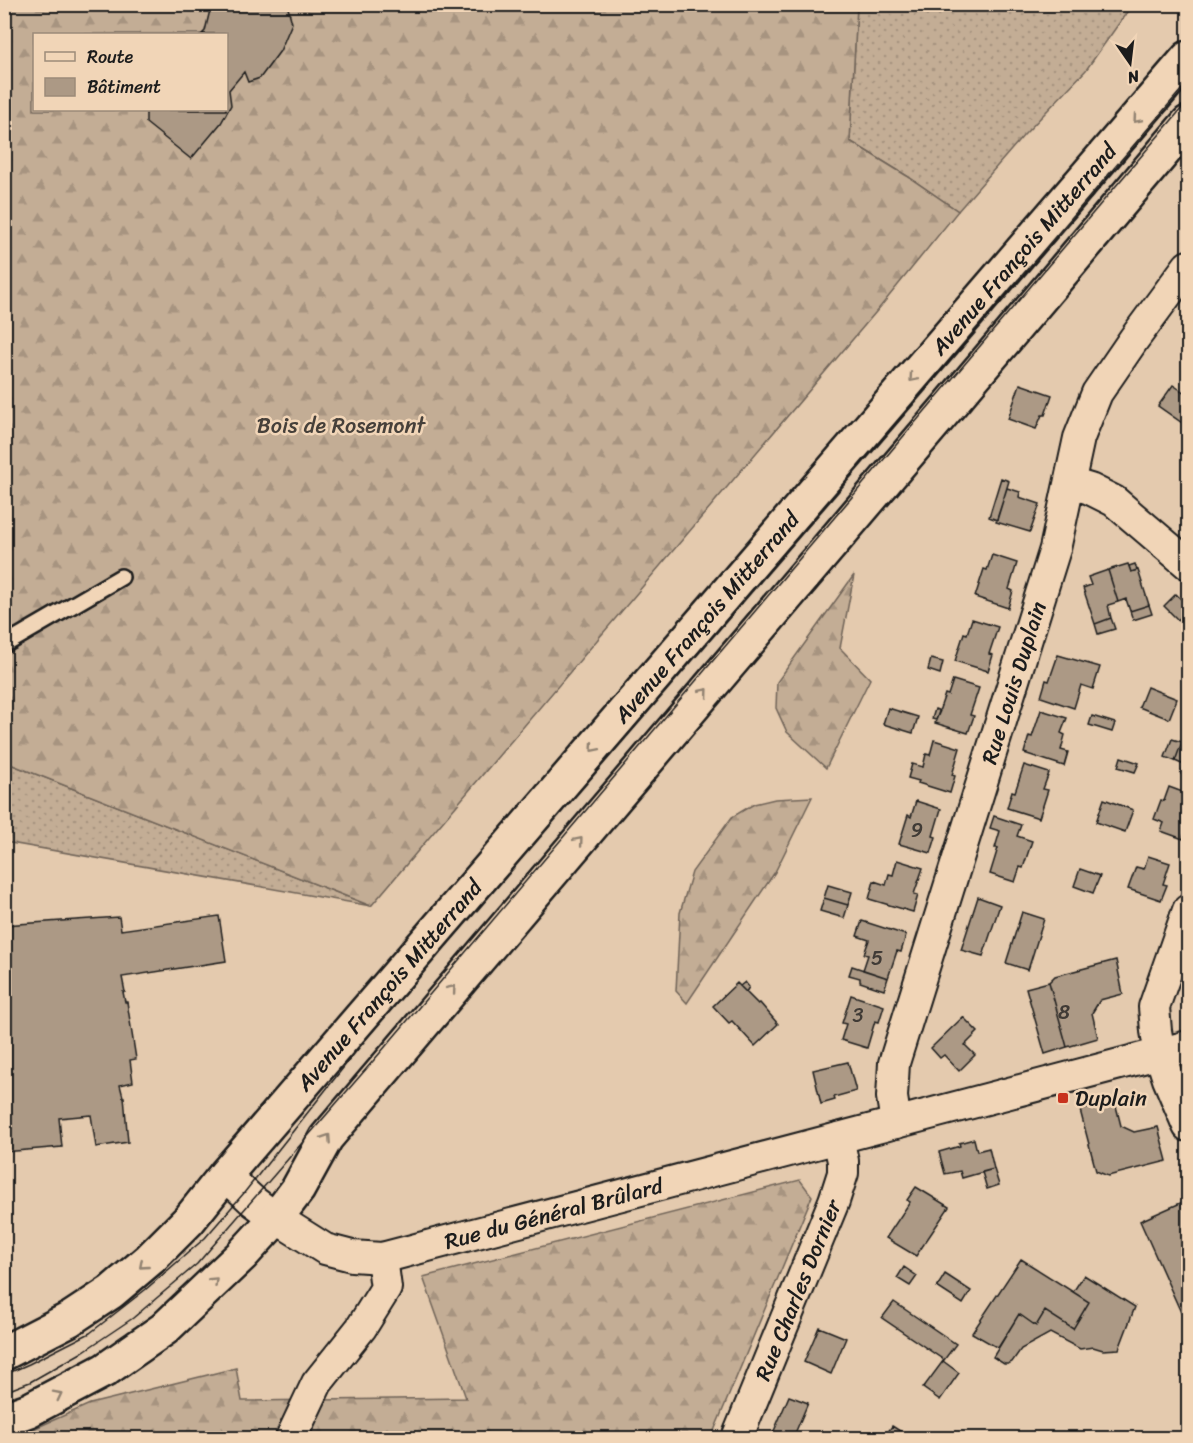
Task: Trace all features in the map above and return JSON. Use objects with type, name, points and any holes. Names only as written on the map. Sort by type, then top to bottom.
[{"type":"main road","name":"Avenue François Mitterrand","points":[[225,1175],[1188,58]]},
{"type":"main road","name":"Avenue François Mitterrand","points":[[276,1218],[298,1189],[326,1138],[1188,123]]},
{"type":"main road","points":[[4,1353],[70,1319],[111,1292],[150,1259],[189,1220],[225,1175]]},
{"type":"main road","points":[[4,1419],[29,1410],[105,1370],[164,1329],[276,1218]]},
{"type":"street","name":"Rue Louis Duplain","points":[[896,1123],[892,1097],[894,1063],[1054,549],[1079,438],[1097,393],[1188,266]]},
{"type":"street","points":[[1070,483],[1090,489],[1114,501],[1188,564]]},
{"type":"street","points":[[1188,910],[1154,1007],[1156,1031],[1174,1050],[1168,1079],[1188,1126]]},
{"type":"street","name":"Rue du Général Brûlard","points":[[225,1175],[253,1201],[324,1249],[352,1256],[382,1258],[1174,1050]]},
{"type":"street","name":"Rue Charles Dornier","points":[[737,1438],[834,1201],[843,1173],[838,1138]]},
{"type":"street","points":[[291,1438],[317,1383],[361,1328],[386,1288],[382,1258]]},
{"type":"lane","points":[[4,645],[121,576]]},
{"type":"green space","name":"Bois de Rosemont","points":[[4,5],[857,5],[850,141],[958,211],[881,306],[371,906],[5,762]]},
{"type":"green space","points":[[857,5],[1132,5],[1086,70],[1024,135],[958,211],[850,141]]},
{"type":"green space","points":[[854,575],[840,648],[870,679],[826,768],[787,732],[776,708],[777,682]]},
{"type":"green space","points":[[5,762],[371,906],[5,842]]},
{"type":"green space","points":[[812,797],[775,872],[687,1003],[676,991],[680,913],[692,872],[732,817],[754,804],[775,799]]},
{"type":"green space","points":[[800,1180],[812,1196],[711,1438],[13,1438],[90,1404],[236,1368],[242,1401],[466,1398],[423,1277]]},
{"type":"building","points":[[213,4],[287,4],[292,23],[280,51],[260,78],[248,82],[244,72],[229,90],[231,105],[228,110],[228,33],[203,33]]},
{"type":"building","points":[[146,111],[228,111],[221,123],[191,159],[146,123]]},
{"type":"building","points":[[1020,384],[1052,395],[1045,415],[1042,415],[1036,429],[1008,419]]},
{"type":"building","points":[[1173,385],[1188,395],[1188,427],[1158,406]]},
{"type":"building","points":[[1001,478],[1009,481],[997,520],[989,517]]},
{"type":"building","points":[[1007,488],[1020,492],[1019,497],[1040,504],[1030,532],[996,522]]},
{"type":"building","points":[[992,555],[1017,563],[1009,589],[1013,591],[1008,608],[975,597],[984,569],[987,570]]},
{"type":"building","points":[[1128,564],[1131,572],[1138,570],[1149,605],[1130,611],[1126,599],[1118,602],[1108,570]]},
{"type":"building","points":[[1135,564],[1137,570],[1131,572],[1129,566]]},
{"type":"building","points":[[1108,570],[1118,602],[1108,605],[1111,618],[1095,624],[1083,588],[1091,585],[1088,577]]},
{"type":"building","points":[[1176,594],[1188,606],[1178,620],[1164,606]]},
{"type":"building","points":[[1149,605],[1152,614],[1133,620],[1130,611]]},
{"type":"building","points":[[1111,618],[1115,629],[1098,634],[1095,624]]},
{"type":"building","points":[[972,619],[998,627],[989,654],[993,655],[988,671],[955,661],[964,633],[967,634]]},
{"type":"building","points":[[1058,655],[1100,667],[1093,689],[1081,685],[1074,708],[1041,697]]},
{"type":"building","points":[[931,659],[943,662],[940,674],[928,670]]},
{"type":"building","points":[[953,680],[979,688],[970,715],[974,716],[968,733],[935,723],[945,694],[948,695]]},
{"type":"building","points":[[1147,687],[1177,699],[1169,719],[1139,707]]},
{"type":"building","points":[[888,708],[918,717],[913,733],[883,724]]},
{"type":"building","points":[[935,709],[940,711],[936,720],[932,719]]},
{"type":"building","points":[[1041,710],[1067,718],[1061,733],[1065,735],[1061,750],[1068,752],[1064,766],[1024,753]]},
{"type":"building","points":[[1092,716],[1115,723],[1112,732],[1089,725]]},
{"type":"building","points":[[1188,733],[1188,776],[1181,774],[1184,765],[1175,761]]},
{"type":"building","points":[[1172,739],[1182,742],[1175,761],[1165,757]]},
{"type":"building","points":[[934,740],[960,748],[952,775],[955,776],[950,793],[908,778],[912,764],[923,767],[926,754],[930,755]]},
{"type":"building","points":[[1121,757],[1139,763],[1135,772],[1118,767]]},
{"type":"building","points":[[1024,765],[1049,773],[1043,789],[1048,790],[1039,818],[1007,808]]},
{"type":"building","points":[[1169,787],[1188,794],[1188,812],[1185,822],[1188,823],[1183,839],[1161,831],[1164,823],[1154,819]]},
{"type":"building","points":[[1104,799],[1133,810],[1125,832],[1096,822]]},
{"type":"building","points":[[916,801],[941,809],[933,836],[936,837],[931,853],[899,844],[908,815],[911,817]]},
{"type":"building","points":[[994,816],[1021,825],[1017,836],[1032,841],[1023,868],[1020,867],[1015,882],[990,874],[998,848],[995,848],[1000,831],[990,828]]},
{"type":"building","points":[[1148,856],[1170,863],[1163,884],[1167,885],[1161,900],[1128,889],[1136,867],[1144,869]]},
{"type":"building","points":[[897,860],[923,868],[914,894],[918,895],[913,912],[869,899],[874,881],[886,885],[889,874],[893,875]]},
{"type":"building","points":[[1080,869],[1100,876],[1093,893],[1074,886]]},
{"type":"building","points":[[828,885],[852,892],[848,905],[824,898]]},
{"type":"building","points":[[978,897],[1000,905],[983,956],[961,950]]},
{"type":"building","points":[[824,898],[848,905],[844,918],[820,911]]},
{"type":"building","points":[[1022,912],[1044,919],[1028,970],[1006,963]]},
{"type":"building","points":[[219,916],[226,961],[122,977],[136,1059],[130,1060],[133,1082],[120,1085],[124,1097],[128,1142],[96,1147],[91,1115],[59,1118],[62,1147],[4,1152],[4,925],[119,917],[121,930]]},
{"type":"building","points":[[862,921],[906,935],[901,952],[897,951],[888,978],[863,970],[868,955],[864,954],[869,940],[857,936]]},
{"type":"building","points":[[1116,960],[1123,994],[1100,1000],[1092,1013],[1098,1038],[1067,1047],[1049,982],[1055,976]]},
{"type":"building","points":[[852,966],[888,978],[884,990],[860,982],[860,978],[849,975]]},
{"type":"building","points":[[745,982],[749,987],[746,992],[740,986]]},
{"type":"building","points":[[1049,982],[1067,1047],[1045,1054],[1026,988]]},
{"type":"building","points":[[737,983],[758,1004],[760,1003],[778,1024],[755,1046],[732,1021],[729,1023],[713,1006]]},
{"type":"building","points":[[851,995],[884,1006],[879,1022],[875,1021],[867,1048],[841,1040],[846,1024],[842,1023]]},
{"type":"building","points":[[963,1017],[978,1032],[965,1045],[975,1055],[959,1071],[944,1055],[940,1058],[931,1048]]},
{"type":"building","points":[[848,1062],[856,1091],[834,1097],[835,1100],[821,1104],[813,1070]]},
{"type":"building","points":[[1115,1102],[1121,1126],[1134,1132],[1158,1127],[1167,1161],[1108,1176],[1096,1171],[1080,1110]]},
{"type":"building","points":[[974,1139],[977,1151],[989,1148],[994,1169],[962,1178],[960,1171],[945,1174],[939,1152]]},
{"type":"building","points":[[994,1169],[999,1185],[987,1189],[982,1172]]},
{"type":"building","points":[[916,1187],[949,1207],[916,1256],[886,1238],[910,1202],[907,1200]]},
{"type":"building","points":[[1185,1201],[1188,1208],[1188,1328],[1140,1221]]},
{"type":"building","points":[[1021,1259],[1089,1302],[1073,1329],[1045,1311],[1036,1326],[1019,1314],[998,1348],[972,1333]]},
{"type":"building","points":[[904,1267],[917,1276],[910,1286],[897,1278]]},
{"type":"building","points":[[945,1274],[971,1291],[963,1304],[937,1287]]},
{"type":"building","points":[[1084,1275],[1135,1307],[1119,1349],[1103,1350],[1093,1347],[1080,1349],[1050,1333],[1021,1349],[1008,1364],[993,1357],[1019,1314],[1036,1326],[1045,1311],[1073,1329],[1089,1302],[1073,1292]]},
{"type":"building","points":[[894,1302],[956,1344],[944,1360],[882,1318]]},
{"type":"building","points":[[819,1327],[846,1338],[831,1374],[804,1362]]},
{"type":"building","points":[[943,1361],[959,1373],[940,1400],[923,1388]]},
{"type":"building","points":[[789,1396],[808,1403],[793,1438],[771,1438]]},
{"type":"building","points":[[892,1426],[911,1438],[884,1438]]},
{"type":"tram line","points":[[4,1375],[90,1333],[145,1290],[205,1238],[244,1193],[366,1039],[1188,82]]},
{"type":"tram line","points":[[4,1392],[30,1382],[81,1353],[133,1318],[197,1264],[380,1053],[1188,101]]},
{"type":"place","name":"Duplain","points":[[1063,1098]]}]
